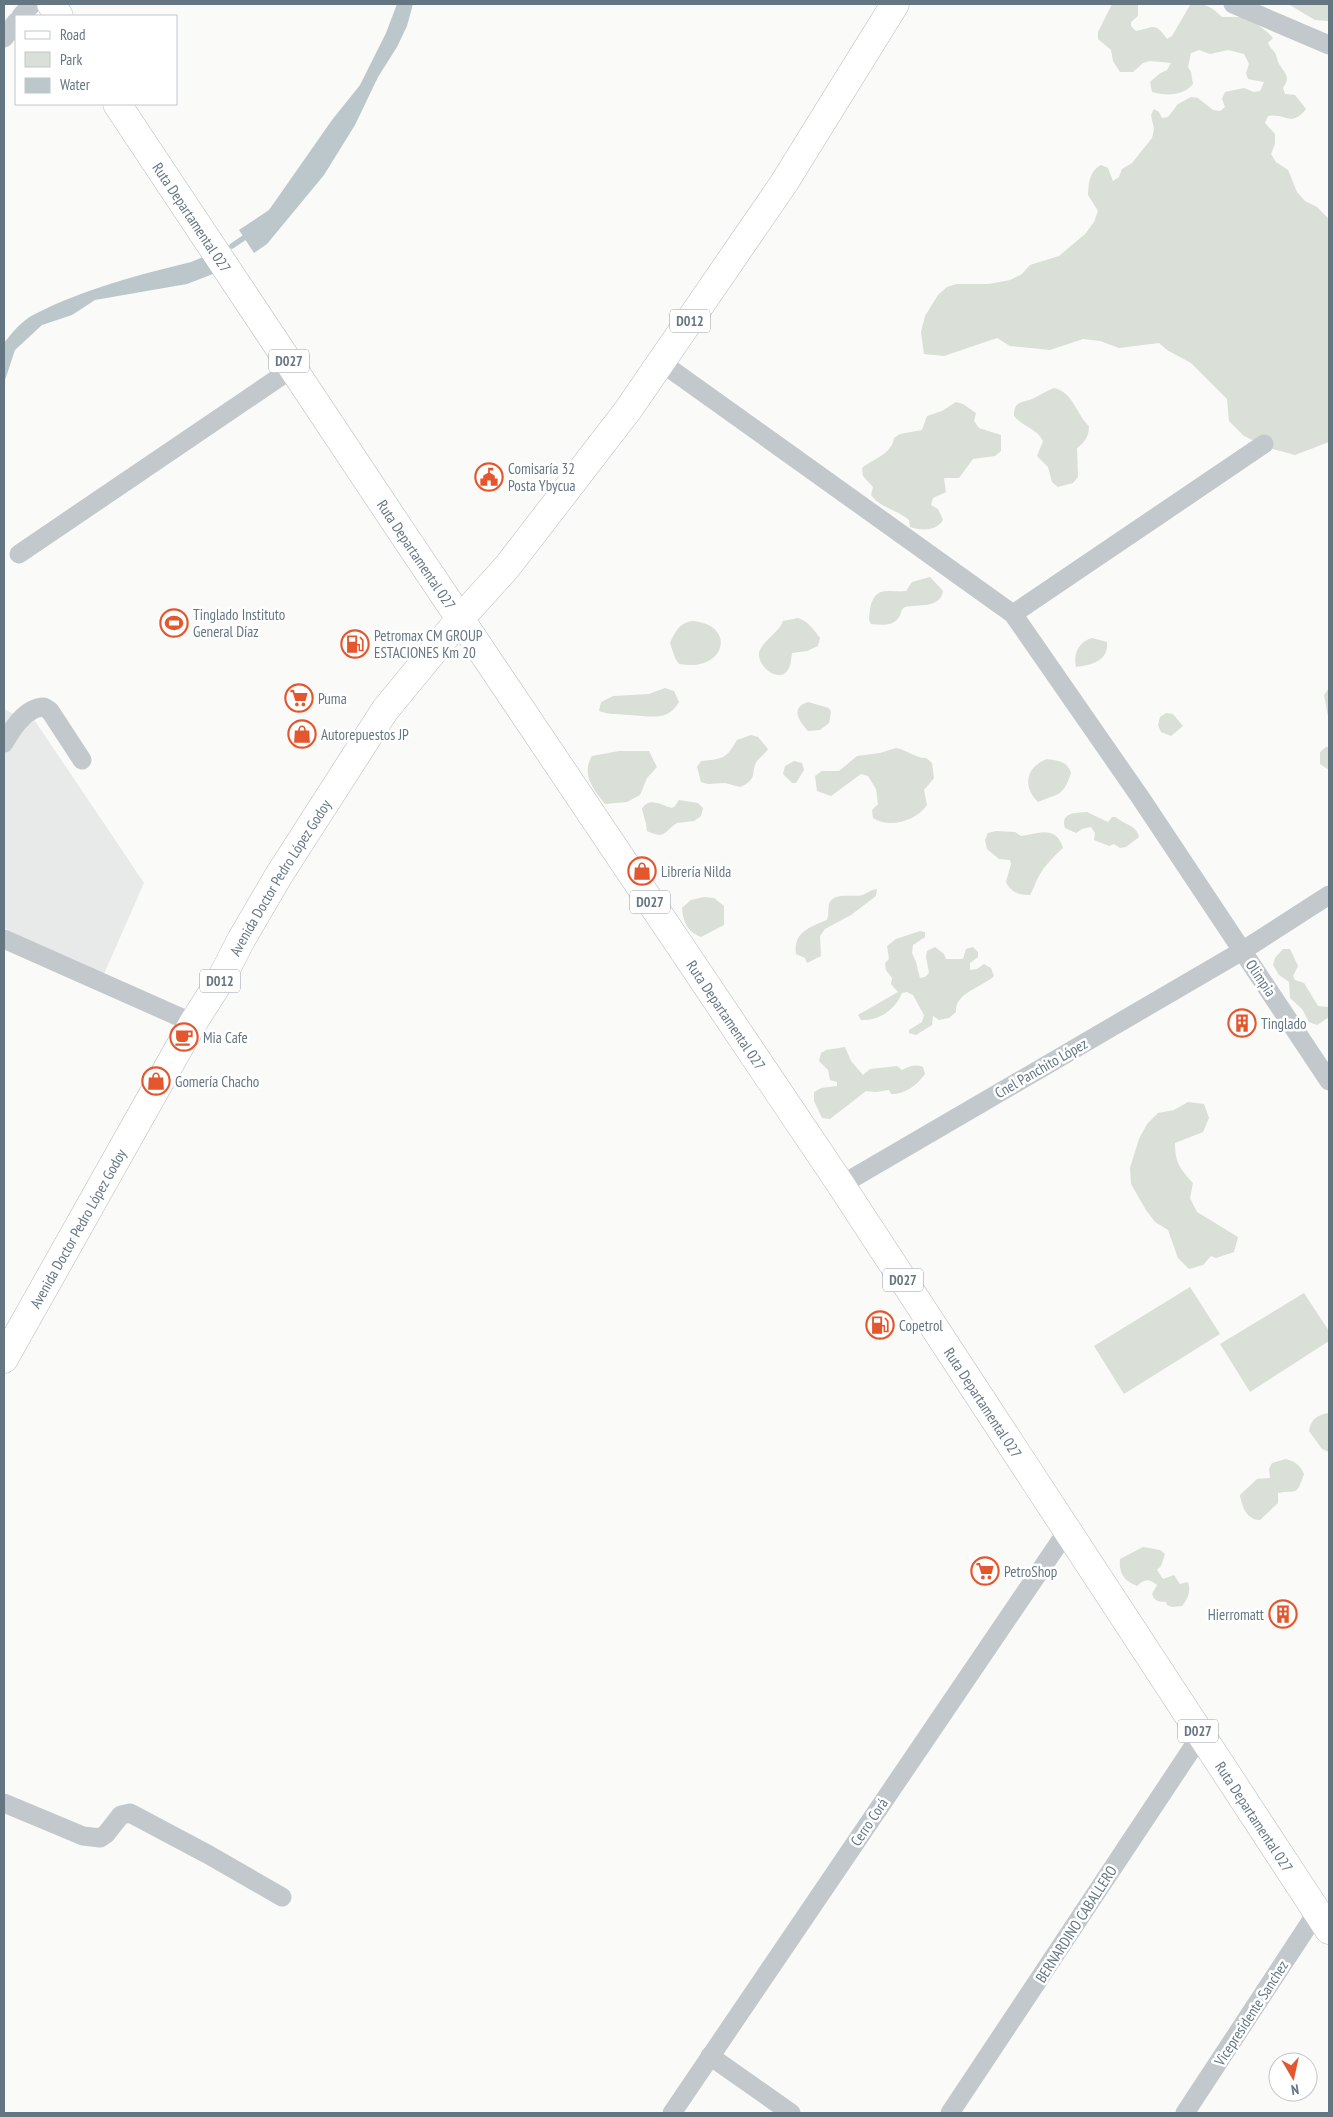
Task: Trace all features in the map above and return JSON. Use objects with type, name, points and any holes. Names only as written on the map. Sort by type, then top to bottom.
[{"type":"main road","points":[[51,4],[58,15]]},
{"type":"main road","name":"D012","points":[[460,619],[507,567],[617,425],[662,362],[784,183],[895,4]]},
{"type":"main road","name":"Ruta Departamental 027","points":[[118,105],[460,619],[841,1185],[1323,1921]]},
{"type":"main road","name":"Avenida Doctor Pedro López Godoy","points":[[4,1359],[193,1023],[221,979],[241,940],[279,875],[385,710],[460,619]]},
{"type":"street","points":[[22,15],[32,4]]},
{"type":"street","points":[[1232,4],[1329,45]]},
{"type":"street","points":[[4,38],[15,23]]},
{"type":"street","name":"Olimpia","points":[[662,362],[1013,614],[1140,797],[1329,1081]]},
{"type":"street","points":[[19,554],[293,368]]},
{"type":"street","points":[[1013,614],[1264,444]]},
{"type":"street","points":[[4,743],[12,728],[32,710],[44,707],[50,711],[82,760]]},
{"type":"street","name":"Cnel Panchito López","points":[[841,1185],[1242,950],[1329,895]]},
{"type":"street","points":[[4,939],[193,1023]]},
{"type":"street","name":"Cerro Corá","points":[[672,2113],[1067,1530]]},
{"type":"street","name":"BERNARDINO CABALLERO","points":[[950,2113],[1201,1735]]},
{"type":"street","points":[[4,1803],[83,1836],[100,1838],[106,1834],[121,1815],[130,1814],[209,1855],[282,1898]]},
{"type":"street","name":"Vicepresidente Sanchez","points":[[1185,2113],[1323,1921]]},
{"type":"street","points":[[710,2056],[791,2113]]},
{"type":"shaded area","points":[[4,709],[20,717],[31,715],[144,883],[103,976],[4,928]]},
{"type":"green space","points":[[1112,4],[1138,4],[1138,16],[1131,22],[1131,26],[1136,31],[1150,27],[1156,28],[1167,39],[1172,36],[1190,5],[1195,4],[1208,6],[1222,17],[1248,17],[1273,38],[1268,43],[1276,54],[1287,78],[1283,88],[1285,94],[1295,95],[1306,109],[1301,115],[1292,119],[1268,116],[1265,123],[1275,134],[1275,144],[1271,154],[1276,162],[1288,170],[1297,192],[1305,201],[1317,207],[1329,219],[1329,442],[1295,455],[1269,448],[1244,436],[1229,421],[1227,399],[1191,363],[1167,350],[1159,343],[1119,348],[1100,341],[1083,339],[1050,350],[1010,346],[997,338],[944,356],[924,354],[921,332],[925,316],[938,295],[947,287],[956,284],[989,284],[1010,280],[1022,274],[1030,265],[1059,256],[1085,234],[1094,222],[1098,211],[1088,195],[1092,174],[1101,165],[1108,168],[1113,181],[1119,177],[1122,169],[1132,163],[1152,138],[1154,129],[1151,115],[1154,109],[1159,112],[1162,118],[1168,117],[1178,104],[1191,97],[1198,98],[1213,110],[1220,111],[1225,107],[1222,99],[1225,92],[1244,88],[1254,92],[1260,91],[1264,82],[1248,79],[1246,73],[1249,64],[1244,54],[1228,50],[1210,54],[1199,50],[1191,53],[1188,67],[1193,84],[1189,88],[1174,94],[1152,92],[1150,82],[1167,70],[1171,63],[1150,61],[1143,63],[1133,72],[1120,72],[1113,61],[1111,50],[1098,39],[1098,32]]},
{"type":"green space","points":[[1288,4],[1329,4],[1329,21],[1315,20]]},
{"type":"green space","points":[[1054,388],[1066,394],[1089,426],[1086,438],[1077,448],[1078,477],[1073,483],[1058,487],[1052,482],[1048,467],[1037,456],[1043,441],[1034,430],[1021,423],[1014,416],[1015,408],[1021,402],[1032,399]]},
{"type":"green space","points":[[956,402],[963,404],[976,413],[974,421],[979,428],[1001,435],[1001,451],[995,456],[973,459],[959,478],[944,478],[946,492],[933,498],[931,505],[938,509],[943,520],[940,524],[928,529],[910,527],[909,520],[879,503],[871,495],[873,487],[863,476],[862,468],[886,452],[893,444],[894,438],[900,434],[922,430],[927,416],[942,411]]},
{"type":"green space","points":[[930,577],[943,591],[938,601],[928,605],[905,607],[902,609],[900,616],[890,624],[871,624],[869,620],[871,605],[878,593],[883,591],[906,591],[912,582]]},
{"type":"green space","points":[[798,618],[808,624],[820,638],[818,646],[807,651],[792,653],[790,666],[785,673],[776,675],[771,673],[760,660],[760,651],[765,642],[783,621]]},
{"type":"green space","points":[[692,621],[706,624],[716,630],[720,638],[720,647],[716,655],[708,662],[695,665],[679,664],[670,643],[681,626]]},
{"type":"green space","points":[[1092,638],[1107,642],[1105,654],[1098,661],[1076,667],[1075,657],[1080,645]]},
{"type":"green space","points":[[665,688],[674,691],[679,702],[670,713],[658,716],[645,716],[611,714],[599,711],[601,702],[613,696],[649,694]]},
{"type":"green space","points":[[1329,688],[1329,722],[1324,695]]},
{"type":"green space","points":[[808,702],[829,708],[831,712],[829,723],[820,730],[808,731],[799,719],[799,708]]},
{"type":"green space","points":[[1166,713],[1173,714],[1183,726],[1171,736],[1161,732],[1158,725],[1160,717]]},
{"type":"green space","points":[[751,735],[758,737],[768,749],[757,761],[750,781],[740,787],[725,783],[708,784],[701,782],[697,767],[701,761],[723,757],[730,751],[737,740]]},
{"type":"green space","points":[[1329,747],[1329,770],[1320,764],[1320,752]]},
{"type":"green space","points":[[896,748],[918,757],[926,758],[932,763],[934,778],[924,790],[927,805],[922,811],[909,819],[902,822],[887,823],[873,818],[872,810],[878,804],[876,789],[868,776],[861,774],[831,796],[817,791],[815,776],[822,771],[839,771],[857,756],[880,753]]},
{"type":"green space","points":[[619,751],[649,751],[657,767],[647,778],[640,795],[627,802],[605,804],[596,793],[590,781],[588,775],[589,763],[592,756]]},
{"type":"green space","points":[[1047,759],[1065,764],[1071,773],[1063,790],[1038,802],[1030,790],[1029,778],[1034,767]]},
{"type":"green space","points":[[794,761],[802,763],[804,770],[796,783],[792,783],[783,774],[785,766]]},
{"type":"green space","points":[[679,800],[698,803],[703,808],[701,816],[694,821],[677,823],[661,835],[647,831],[642,809],[645,805],[656,802],[672,808]]},
{"type":"green space","points":[[1087,812],[1108,822],[1112,817],[1116,817],[1136,830],[1139,837],[1126,847],[1120,848],[1114,844],[1109,846],[1094,840],[1095,833],[1091,827],[1076,833],[1065,828],[1064,823],[1067,816],[1074,813]]},
{"type":"green space","points":[[996,831],[1015,832],[1021,836],[1046,832],[1056,836],[1060,841],[1063,848],[1044,868],[1030,895],[1018,894],[1010,888],[1006,882],[1011,864],[1010,860],[999,859],[987,849],[985,840],[988,833]]},
{"type":"green space","points":[[877,889],[876,896],[851,915],[825,929],[820,936],[821,956],[807,963],[805,958],[796,954],[797,940],[800,935],[809,928],[827,920],[831,900],[839,896],[858,896]]},
{"type":"green space","points":[[704,897],[714,898],[724,906],[724,925],[701,937],[689,929],[683,917],[682,908],[691,900]]},
{"type":"green space","points":[[920,931],[925,932],[925,937],[913,945],[912,953],[920,978],[925,977],[929,973],[926,957],[927,951],[935,947],[944,954],[946,959],[963,959],[966,949],[973,947],[978,952],[978,957],[970,963],[970,970],[977,969],[984,964],[991,968],[994,976],[964,995],[957,1005],[956,1012],[949,1018],[939,1020],[933,1016],[932,1025],[916,1035],[909,1033],[909,1030],[922,1022],[924,1015],[913,995],[907,992],[902,993],[895,1005],[886,1013],[874,1019],[861,1020],[858,1015],[898,992],[891,984],[892,978],[886,970],[885,963],[889,959],[887,946],[896,939]]},
{"type":"green space","points":[[1283,949],[1290,949],[1298,966],[1293,976],[1295,980],[1304,983],[1318,1006],[1329,1007],[1329,1017],[1317,1025],[1309,1022],[1302,1009],[1290,998],[1289,982],[1279,975],[1273,965],[1275,958]]},
{"type":"green space","points":[[845,1047],[851,1061],[863,1075],[870,1069],[897,1066],[902,1070],[915,1066],[923,1067],[925,1074],[914,1086],[906,1091],[891,1094],[889,1090],[866,1091],[830,1119],[822,1118],[814,1101],[814,1092],[821,1088],[837,1086],[837,1082],[830,1080],[828,1070],[819,1061],[821,1053],[826,1050]]},
{"type":"green space","points":[[1188,1102],[1204,1104],[1209,1118],[1203,1132],[1175,1143],[1179,1165],[1193,1183],[1190,1198],[1197,1212],[1238,1237],[1234,1252],[1216,1258],[1211,1256],[1203,1265],[1189,1269],[1178,1258],[1168,1230],[1155,1222],[1146,1210],[1131,1184],[1130,1168],[1139,1139],[1147,1124],[1158,1113],[1174,1110]]},
{"type":"green space","points":[[1190,1287],[1220,1334],[1124,1394],[1094,1346]]},
{"type":"green space","points":[[1304,1293],[1329,1331],[1329,1341],[1250,1392],[1220,1344]]},
{"type":"green space","points":[[1329,1413],[1329,1452],[1322,1449],[1309,1431],[1311,1423],[1315,1418]]},
{"type":"green space","points":[[1286,1459],[1297,1464],[1304,1474],[1299,1487],[1295,1491],[1278,1493],[1278,1503],[1260,1520],[1252,1518],[1244,1508],[1240,1495],[1257,1479],[1270,1478],[1269,1469],[1272,1463]]},
{"type":"green space","points":[[1143,1547],[1160,1550],[1165,1554],[1161,1566],[1157,1570],[1163,1579],[1174,1575],[1180,1584],[1188,1582],[1188,1595],[1182,1606],[1172,1607],[1167,1605],[1166,1602],[1156,1600],[1152,1594],[1157,1585],[1151,1581],[1144,1581],[1137,1586],[1123,1576],[1120,1568],[1120,1559]]},
{"type":"water","points":[[397,4],[413,4],[407,26],[397,47],[378,77],[355,125],[324,175],[267,244],[254,253],[239,230],[269,210],[332,120],[360,85],[386,33]]},
{"type":"water","points":[[203,257],[213,274],[187,284],[95,300],[72,315],[42,325],[15,350],[4,383],[4,343],[30,317],[92,290]]},
{"type":"waterway","points":[[232,246],[251,233]]},
{"type":"place","name":"Comisaría 32 Posta Ybycua","points":[[489,477]]},
{"type":"place","name":"Tinglado Instituto General Díaz","points":[[174,623]]},
{"type":"place","name":"Petromax CM GROUP ESTACIONES Km 20","points":[[355,644]]},
{"type":"place","name":"Puma","points":[[299,698]]},
{"type":"place","name":"Autorepuestos JP","points":[[302,734]]},
{"type":"place","name":"Librería Nilda","points":[[642,871]]},
{"type":"place","name":"Tinglado","points":[[1242,1023]]},
{"type":"place","name":"Mia Cafe","points":[[184,1037]]},
{"type":"place","name":"Gomería Chacho","points":[[156,1081]]},
{"type":"place","name":"Copetrol","points":[[880,1325]]},
{"type":"place","name":"PetroShop","points":[[985,1571]]},
{"type":"place","name":"Hierromatt","points":[[1283,1614]]}]
